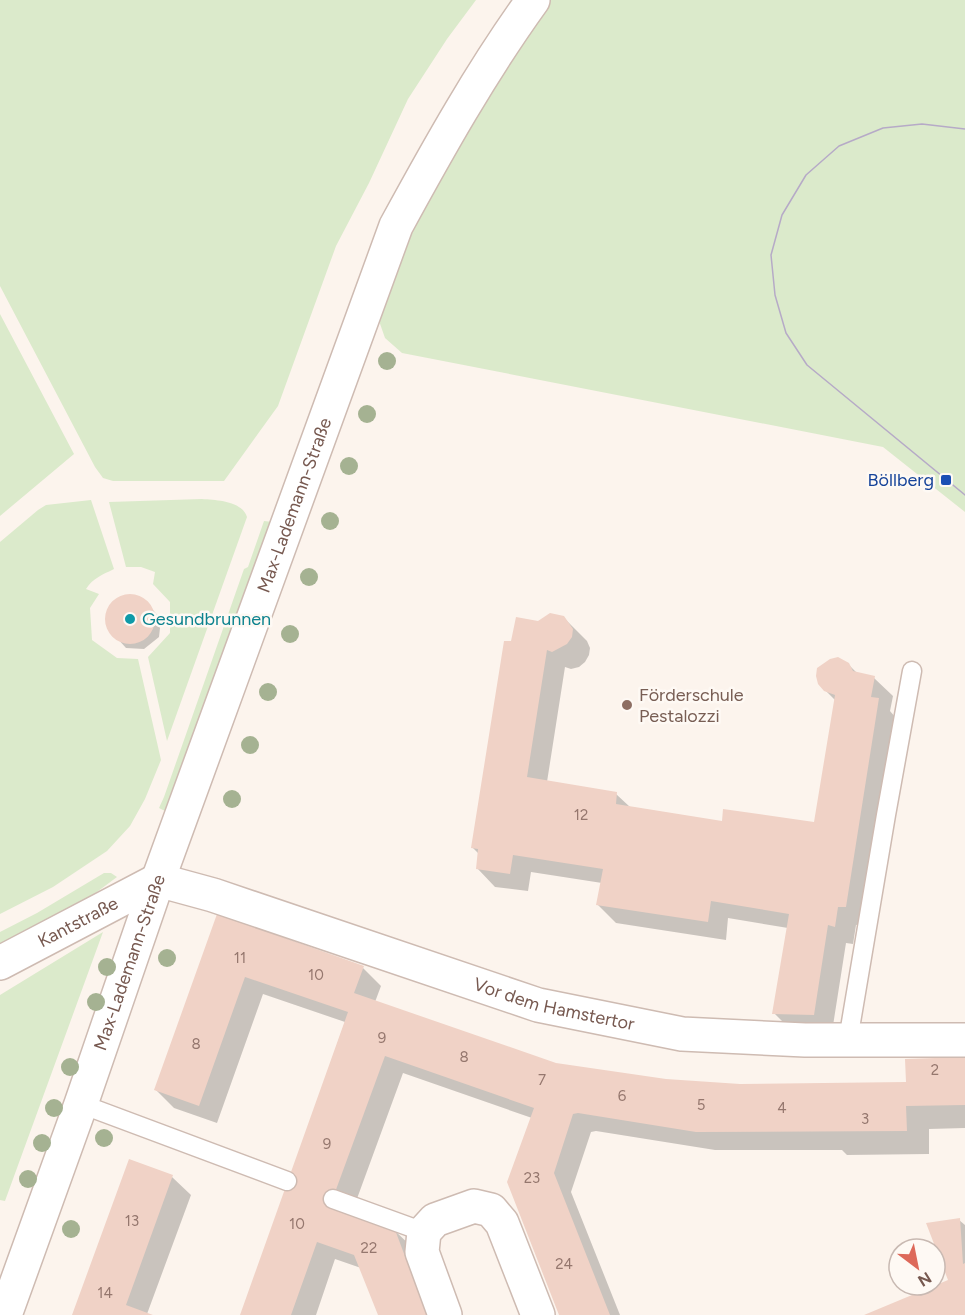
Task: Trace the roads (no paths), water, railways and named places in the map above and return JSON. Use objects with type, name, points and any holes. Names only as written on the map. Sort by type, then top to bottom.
[{"type":"street","name":"Max-Lademann-Straße","points":[[5,1315],[158,880],[396,226],[439,147],[509,33],[533,0]]},
{"type":"street","name":"Kantstraße","points":[[0,963],[158,880]]},
{"type":"street","name":"Vor dem Hamstertor","points":[[158,880],[213,895],[538,1005],[682,1034],[805,1040],[965,1040]]},
{"type":"street","points":[[446,1315],[422,1252],[424,1232],[435,1220],[474,1206],[491,1210],[502,1223],[538,1315]]},
{"type":"lane","points":[[848,1040],[912,671]]},
{"type":"lane","points":[[81,1104],[287,1181]]},
{"type":"lane","points":[[333,1199],[424,1232]]},
{"type":"tram line","points":[[965,129],[922,124],[883,128],[839,146],[806,175],[782,215],[771,255],[775,295],[786,333],[807,365],[965,495]]},
{"type":"place","name":"Böllberg","points":[[946,480]]},
{"type":"place","name":"Gesundbrunnen","points":[[130,619]]},
{"type":"place","name":"Förderschule Pestalozzi","points":[[627,705]]}]
